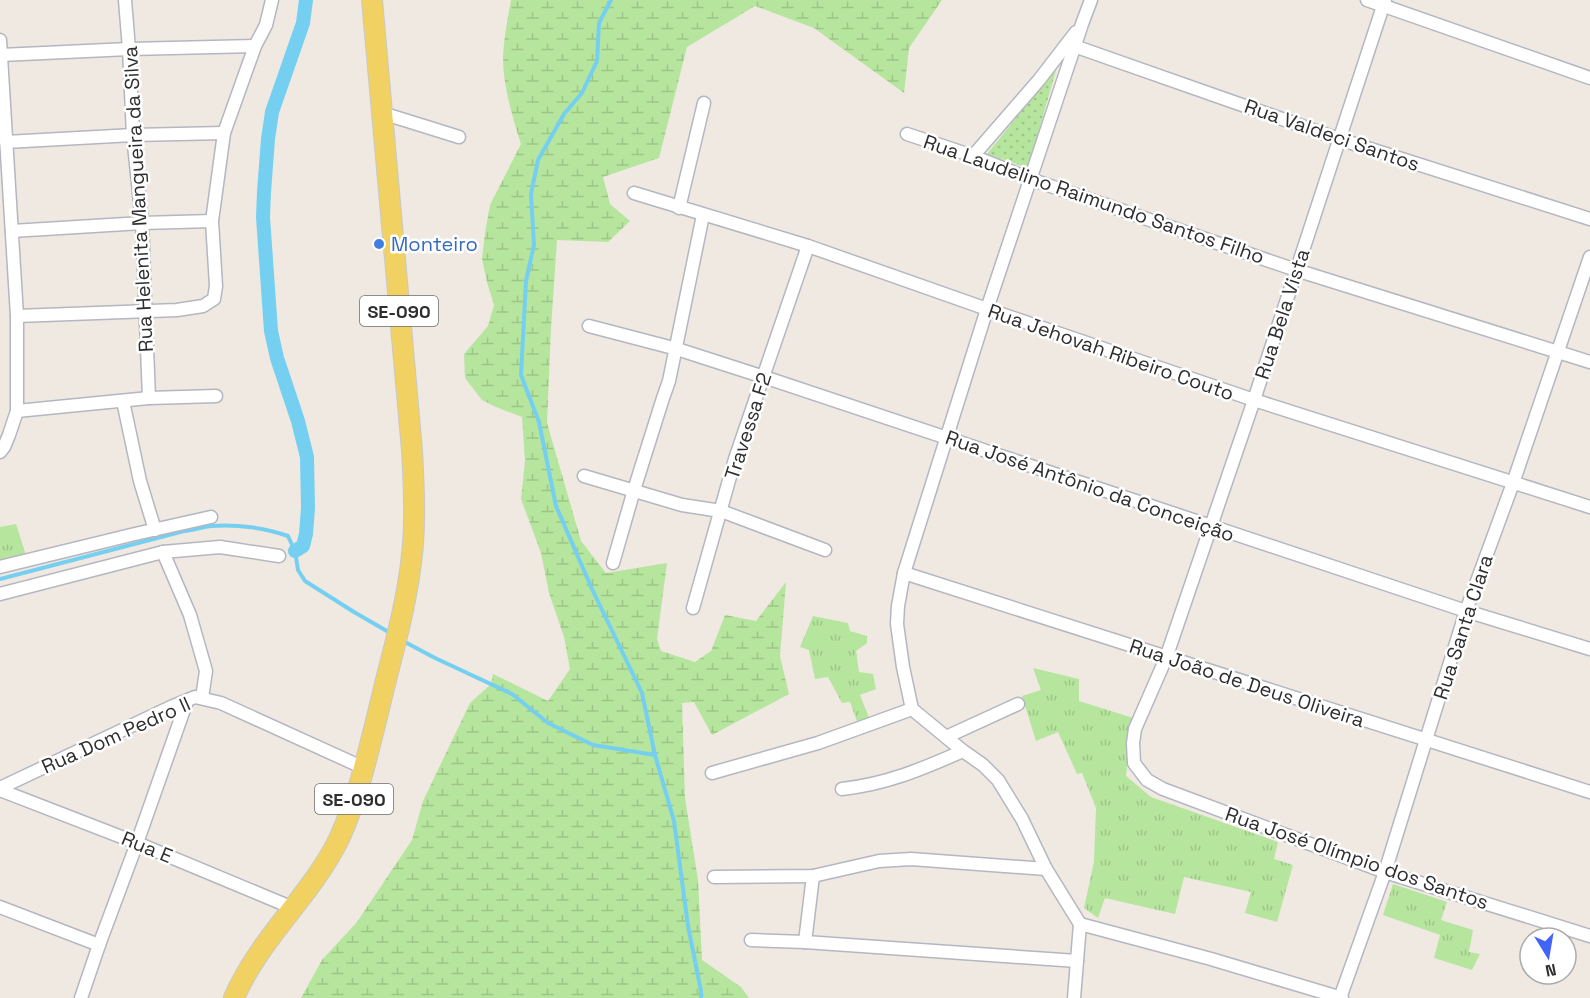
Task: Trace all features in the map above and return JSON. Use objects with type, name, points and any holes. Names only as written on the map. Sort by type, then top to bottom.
[{"type":"main road","name":"SE-090","points":[[234,998],[245,975],[339,839],[364,768],[400,621],[411,565],[414,495],[412,450],[372,0]]},
{"type":"street","name":"Rua Helenita Mangueira da Silva","points":[[125,0],[133,135],[142,223],[149,398]]},
{"type":"street","points":[[17,316],[192,309],[208,304],[214,299],[216,286],[212,221],[225,133],[255,46],[266,25],[272,0]]},
{"type":"street","points":[[1074,998],[1080,924],[1046,869],[1022,819],[998,780],[983,765],[912,709],[897,624],[904,573],[987,309],[1091,0]]},
{"type":"street","points":[[1367,0],[1384,3],[1590,78]]},
{"type":"street","name":"Rua Bela Vista","points":[[1134,763],[1133,743],[1136,729],[1166,658],[1254,400],[1384,3]]},
{"type":"street","points":[[973,156],[1039,80],[1082,24]]},
{"type":"street","points":[[0,40],[17,316],[17,411],[9,435],[0,452]]},
{"type":"street","points":[[1,55],[255,46]]},
{"type":"street","name":"Rua Valdeci Santos","points":[[1074,46],[1339,139],[1590,219]]},
{"type":"street","points":[[679,208],[704,104]]},
{"type":"street","points":[[382,113],[459,137]]},
{"type":"street","points":[[6,142],[225,133]]},
{"type":"street","name":"Rua Laudelino Raimundo Santos Filho","points":[[907,134],[1296,270],[1590,362]]},
{"type":"street","name":"Rua Jehovah Ribeiro Couto","points":[[634,193],[808,246],[1254,400],[1590,507]]},
{"type":"street","points":[[613,563],[669,381],[703,215]]},
{"type":"street","points":[[12,231],[212,221]]},
{"type":"street","name":"Travessa F2","points":[[693,608],[745,428],[808,246]]},
{"type":"street","name":"Rua Santa Clara","points":[[1341,998],[1385,872],[1466,611],[1513,483],[1590,257]]},
{"type":"street","name":"Rua José Antônio da Conceição","points":[[589,326],[677,349],[764,377],[1210,527],[1590,649]]},
{"type":"street","points":[[17,411],[149,398],[216,396]]},
{"type":"street","points":[[123,401],[140,481],[155,530]]},
{"type":"street","points":[[584,476],[682,506],[721,512],[825,549]]},
{"type":"street","points":[[0,567],[211,517]]},
{"type":"street","points":[[0,594],[163,552],[220,547],[279,556]]},
{"type":"street","points":[[163,552],[190,615],[206,671],[202,698]]},
{"type":"street","name":"Rua João de Deus Oliveira","points":[[904,573],[1590,792]]},
{"type":"street","name":"Rua Dom Pedro II","points":[[0,789],[195,697],[230,706],[364,768]]},
{"type":"street","points":[[81,998],[187,701]]},
{"type":"street","points":[[946,737],[1018,704]]},
{"type":"street","points":[[712,773],[818,743],[912,709]]},
{"type":"street","points":[[842,789],[897,778],[963,751]]},
{"type":"street","name":"Rua José Olímpio dos Santos","points":[[1134,763],[1147,780],[1162,789],[1385,872],[1590,936]]},
{"type":"street","name":"Rua E","points":[[0,789],[293,908]]},
{"type":"street","points":[[714,877],[813,876],[879,861],[903,859],[1046,869]]},
{"type":"street","points":[[805,942],[813,876]]},
{"type":"street","points":[[0,907],[99,945]]},
{"type":"street","points":[[1080,924],[1211,959],[1341,998]]},
{"type":"street","points":[[751,940],[1077,961]]},
{"type":"green space","points":[[511,0],[942,0],[909,48],[904,93],[814,28],[755,6],[687,47],[659,158],[603,177],[610,204],[630,221],[608,242],[557,240],[547,423],[581,541],[606,573],[667,563],[657,639],[661,651],[695,662],[711,651],[725,615],[756,621],[786,582],[780,656],[789,694],[712,735],[694,702],[682,703],[685,798],[698,880],[702,960],[741,987],[749,998],[301,998],[322,960],[357,922],[412,840],[423,801],[470,703],[491,684],[493,674],[548,701],[570,669],[564,637],[549,593],[541,553],[521,499],[525,461],[522,417],[482,400],[465,378],[464,354],[488,326],[494,305],[482,259],[490,205],[521,144],[509,102],[503,66]]},
{"type":"green space","points":[[1057,67],[1028,168],[987,154]]},
{"type":"green space","points":[[16,524],[26,555],[0,561],[0,527]]},
{"type":"green space","points":[[813,616],[848,623],[850,631],[867,636],[867,643],[856,651],[859,672],[873,674],[876,689],[860,695],[870,720],[858,724],[850,702],[842,703],[828,677],[815,679],[809,650],[800,647]]},
{"type":"green space","points":[[1033,668],[1079,679],[1079,701],[1133,718],[1126,776],[1151,797],[1278,842],[1274,859],[1293,865],[1277,922],[1245,913],[1251,892],[1184,877],[1175,914],[1105,898],[1098,918],[1084,908],[1094,862],[1096,808],[1082,773],[1077,774],[1058,732],[1036,741],[1022,696],[1041,690]]},
{"type":"green space","points":[[1393,884],[1447,902],[1441,920],[1473,930],[1469,952],[1480,954],[1472,970],[1434,958],[1440,935],[1383,915]]},
{"type":"waterway","points":[[295,551],[303,546],[306,534],[307,457],[271,331],[263,217],[272,112],[303,23],[306,0]]},
{"type":"waterway","points":[[611,0],[599,23],[597,61],[582,93],[564,114],[538,160],[531,194],[534,245],[526,281],[521,375],[539,422],[556,506],[592,589],[642,693],[655,755],[674,821],[688,926],[701,998]]},
{"type":"waterway","points":[[0,579],[184,531],[212,526],[251,527],[288,536],[295,551],[298,570],[305,581],[392,634]]},
{"type":"waterway","points":[[403,641],[512,694],[548,723],[593,745],[655,755]]},
{"type":"place","name":"Monteiro","points":[[379,244]]}]
